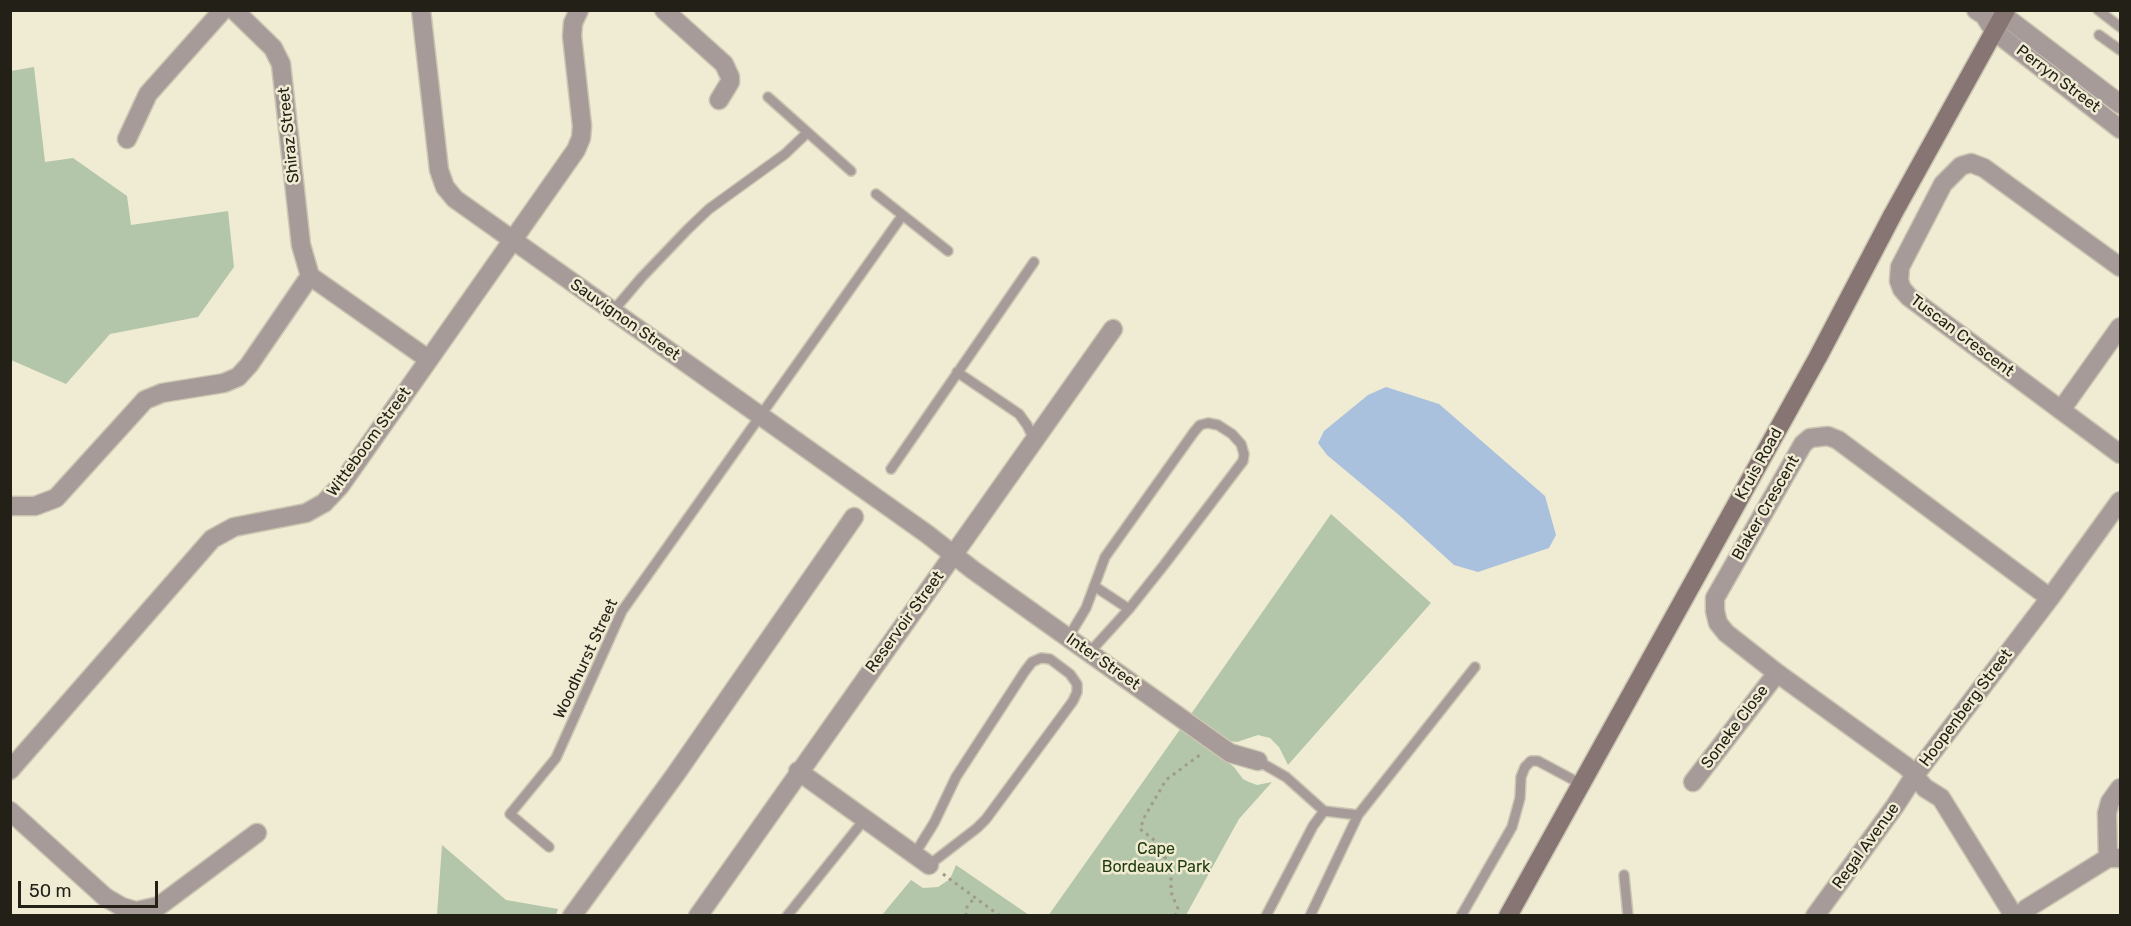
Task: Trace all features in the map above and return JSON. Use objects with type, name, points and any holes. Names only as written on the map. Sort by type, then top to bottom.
[{"type":"street","points":[[128,139],[148,94],[223,10]]},
{"type":"street","name":"Shiraz Street","points":[[234,10],[273,48],[281,64],[301,245],[310,276]]},
{"type":"street","name":"Sauvignon Street","points":[[421,10],[439,170],[445,187],[455,199],[953,554]]},
{"type":"street","name":"Witteboom Street","points":[[10,770],[212,539],[234,526],[306,513],[324,503],[332,495],[576,150],[581,138],[582,126],[572,36],[573,23],[579,10]]},
{"type":"street","points":[[664,10],[724,64],[730,82],[719,100]]},
{"type":"street","points":[[1980,13],[2001,19]]},
{"type":"street","name":"Perryn Street","points":[[2001,19],[2121,104]]},
{"type":"street","name":"Perryn Street","points":[[2001,19],[2121,129]]},
{"type":"street","name":"Kruis Road","points":[[1508,915],[1818,357],[1893,214],[2001,19]]},
{"type":"street","name":"Tuscan Crescent","points":[[2121,267],[1984,168],[1971,163],[1961,166],[1943,184],[1900,267],[1899,281],[1909,297],[2121,454]]},
{"type":"street","points":[[10,506],[35,506],[56,498],[145,400],[162,393],[224,383],[238,377],[249,365],[310,276],[428,359]]},
{"type":"street","points":[[2061,410],[2121,327]]},
{"type":"street","name":"Reservoir Street","points":[[698,915],[1113,328]]},
{"type":"street","name":"Blaker Crescent","points":[[1915,775],[1907,766],[1777,673],[1726,633],[1718,623],[1715,598],[1803,444],[1810,438],[1818,436],[1828,436],[1838,440],[2050,598]]},
{"type":"street","name":"Hoopenberg Street","points":[[2014,915],[1941,798],[1925,788],[1915,775],[2121,501]]},
{"type":"street","points":[[572,915],[675,775],[854,517]]},
{"type":"street","name":"Inter Street","points":[[953,554],[1230,753],[1257,761]]},
{"type":"street","name":"Soneke Close","points":[[1694,782],[1777,673]]},
{"type":"street","points":[[798,771],[921,860]]},
{"type":"street","name":"Regal Avenue","points":[[1815,915],[1915,775]]},
{"type":"street","points":[[2021,915],[2026,909],[2114,858],[2107,813],[2110,802],[2121,788]]},
{"type":"street","points":[[10,811],[105,897],[122,907],[136,911],[159,906],[257,833]]},
{"type":"lane","points":[[2098,10],[2121,27]]},
{"type":"lane","points":[[2099,34],[2121,50]]},
{"type":"lane","points":[[768,97],[851,171]]},
{"type":"lane","points":[[613,311],[642,277],[709,209],[784,154],[807,133]]},
{"type":"lane","points":[[876,194],[948,251]]},
{"type":"lane","points":[[761,416],[902,216]]},
{"type":"lane","points":[[891,469],[1034,262]]},
{"type":"lane","points":[[957,372],[1019,414],[1034,439]]},
{"type":"lane","name":"Woodhurst Street","points":[[549,847],[510,814],[556,758],[622,611],[761,416]]},
{"type":"lane","points":[[1068,638],[1086,608],[1105,557],[1194,432],[1200,425],[1218,424],[1241,444],[1244,453],[1243,461],[1128,609],[1089,653]]},
{"type":"lane","points":[[1094,586],[1128,609]]},
{"type":"lane","points":[[1041,658],[1050,659],[1070,674],[1077,684],[1077,692],[1073,701],[986,819],[977,828],[921,860],[934,823],[956,777],[1032,662],[1041,658]]},
{"type":"lane","points":[[1310,915],[1358,815],[1475,668]]},
{"type":"lane","points":[[1257,761],[1286,777],[1324,811],[1358,815]]},
{"type":"lane","points":[[1461,915],[1512,827],[1525,767],[1531,761],[1538,761],[1581,784]]},
{"type":"lane","points":[[1266,915],[1313,826],[1324,811]]},
{"type":"lane","points":[[787,915],[864,820]]},
{"type":"lane","points":[[1624,874],[1628,915]]},
{"type":"path","points":[[1175,915],[1178,909],[1171,892],[1171,870],[1158,843],[1140,829],[1144,816],[1166,780],[1198,758],[1204,751]]},
{"type":"path","points":[[952,880],[999,915]]},
{"type":"path","points":[[966,915],[967,907],[975,897]]},
{"type":"green space","points":[[34,67],[45,162],[73,158],[127,196],[131,225],[228,211],[234,267],[198,317],[110,334],[66,384],[11,360],[11,71]]},
{"type":"green space","points":[[1331,514],[1431,603],[1288,765],[1279,747],[1270,738],[1258,735],[1237,742],[1229,741],[1191,714]]},
{"type":"green space","name":"Cape Bordeaux Park","points":[[1181,728],[1234,767],[1243,779],[1257,785],[1272,782],[1239,819],[1186,915],[1048,916]]},
{"type":"green space","points":[[442,845],[506,900],[558,909],[556,915],[437,915]]},
{"type":"green space","points":[[956,865],[1029,915],[882,915],[911,880],[923,888],[938,887],[950,879]]},
{"type":"water","points":[[1386,387],[1439,404],[1545,496],[1556,535],[1549,548],[1478,572],[1454,565],[1327,455],[1318,443],[1324,431],[1368,395]]}]
